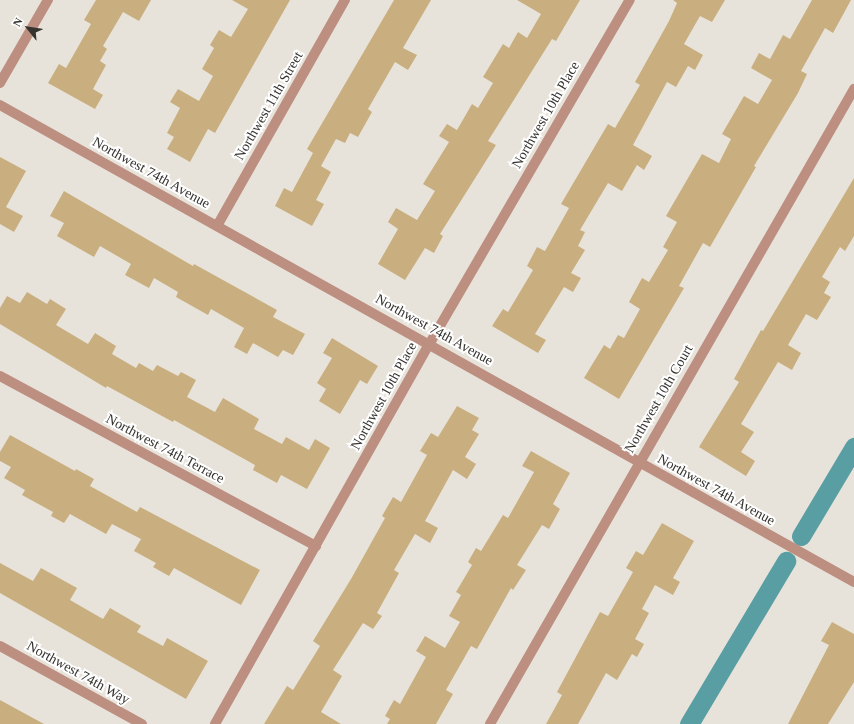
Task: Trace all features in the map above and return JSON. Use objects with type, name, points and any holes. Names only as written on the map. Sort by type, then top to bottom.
[{"type":"street","points":[[0,83],[48,0]]},
{"type":"street","name":"Northwest 11th Street","points":[[217,226],[345,0]]},
{"type":"street","name":"Northwest 10th Place","points":[[215,724],[430,343],[630,0]]},
{"type":"street","name":"Northwest 10th Court","points":[[490,724],[638,463],[854,89]]},
{"type":"street","name":"Northwest 74th Avenue","points":[[0,105],[430,343],[638,463],[854,582]]},
{"type":"street","name":"Northwest 74th Terrace","points":[[0,376],[316,546]]},
{"type":"street","name":"Northwest 74th Way","points":[[0,646],[142,724]]},
{"type":"building","points":[[96,0],[151,0],[139,21],[123,12],[103,46],[107,49],[100,61],[106,65],[93,89],[103,95],[95,109],[48,83],[59,64],[66,68],[91,24],[84,20]]},
{"type":"building","points":[[232,0],[290,0],[215,133],[208,129],[190,162],[167,149],[174,137],[167,133],[180,108],[170,102],[178,89],[199,101],[213,76],[202,69],[214,48],[210,45],[219,30],[231,37],[248,9]]},
{"type":"building","points":[[394,0],[431,0],[403,48],[417,55],[408,70],[395,62],[368,109],[372,112],[358,137],[350,133],[345,143],[336,139],[321,166],[331,172],[316,200],[324,204],[312,226],[275,206],[284,188],[292,192],[313,153],[307,149]]},
{"type":"building","points":[[517,0],[580,0],[556,41],[552,39],[488,141],[496,145],[440,234],[443,236],[434,253],[425,248],[405,280],[378,264],[398,229],[388,222],[396,208],[417,220],[435,191],[423,184],[449,142],[439,136],[447,124],[457,130],[472,104],[478,108],[493,83],[483,77],[503,44],[509,48],[518,32],[527,38],[541,14]]},
{"type":"building","points":[[673,0],[725,0],[712,22],[700,16],[684,44],[703,55],[695,70],[688,66],[676,87],[667,82],[633,145],[652,156],[644,170],[637,165],[622,191],[608,183],[580,230],[585,232],[578,246],[585,250],[571,273],[581,278],[573,292],[564,287],[535,334],[546,340],[538,353],[492,326],[503,309],[508,312],[533,270],[527,266],[537,247],[545,251],[569,208],[561,204],[608,124],[615,128],[640,85],[635,82],[669,21],[677,3]]},
{"type":"building","points":[[812,0],[851,0],[833,33],[825,28],[801,71],[807,74],[798,93],[754,166],[756,167],[710,247],[703,243],[679,286],[684,288],[619,399],[584,378],[604,345],[610,349],[618,335],[624,338],[640,309],[629,302],[642,278],[649,282],[668,250],[663,247],[677,222],[666,216],[702,154],[719,163],[731,139],[722,134],[744,96],[758,104],[772,80],[751,68],[759,53],[770,59],[783,35],[790,39]]},
{"type":"building","points":[[0,157],[26,171],[6,207],[23,216],[14,232],[0,224]]},
{"type":"building","points":[[854,178],[854,236],[845,251],[840,247],[822,277],[830,282],[824,293],[831,297],[817,320],[806,314],[788,345],[801,353],[792,370],[778,362],[741,424],[754,432],[741,452],[755,461],[746,476],[699,447],[739,382],[734,379],[761,330],[763,331]]},
{"type":"building","points":[[64,191],[193,266],[194,264],[277,310],[273,317],[305,334],[293,355],[283,350],[278,357],[253,343],[247,354],[234,347],[244,328],[211,309],[208,315],[176,297],[178,292],[154,278],[149,288],[125,275],[131,264],[100,246],[94,257],[57,236],[64,223],[50,216]]},
{"type":"building","points":[[27,292],[47,304],[50,299],[66,309],[56,325],[88,344],[95,333],[116,346],[112,354],[136,368],[139,363],[153,371],[157,365],[178,376],[181,372],[196,380],[187,397],[215,412],[223,398],[259,419],[254,429],[282,444],[286,437],[309,450],[315,439],[330,448],[307,489],[281,475],[277,483],[253,470],[255,465],[174,420],[173,422],[107,386],[106,388],[0,324],[0,308],[7,296],[20,303]]},
{"type":"building","points":[[332,338],[378,366],[367,384],[360,380],[340,414],[319,401],[326,389],[317,383],[332,358],[323,353]]},
{"type":"building","points":[[457,406],[479,418],[472,430],[479,434],[465,457],[476,464],[467,479],[453,470],[425,521],[438,528],[430,543],[415,534],[394,570],[399,573],[377,613],[382,616],[373,629],[363,623],[333,670],[342,676],[321,712],[341,724],[264,724],[287,686],[293,690],[320,646],[313,641],[351,579],[385,518],[382,516],[393,497],[401,502],[427,455],[420,451],[431,433],[438,437]]},
{"type":"building","points":[[10,435],[75,471],[76,469],[94,479],[90,486],[137,512],[140,507],[260,570],[241,605],[174,568],[169,576],[153,567],[156,563],[134,551],[141,539],[112,524],[106,534],[70,514],[64,523],[51,516],[53,512],[22,495],[25,490],[4,478],[11,467],[0,461],[0,452]]},
{"type":"building","points":[[531,451],[570,473],[553,504],[560,509],[549,529],[542,525],[517,565],[526,570],[513,590],[511,588],[477,649],[471,646],[446,690],[453,694],[436,724],[387,724],[390,719],[385,716],[394,700],[400,704],[426,657],[416,651],[425,636],[445,648],[460,622],[449,616],[461,595],[456,592],[472,565],[468,562],[476,548],[481,551],[503,515],[508,518],[534,472],[522,466]]},
{"type":"building","points":[[662,523],[694,541],[673,578],[680,582],[673,595],[655,585],[642,609],[649,613],[635,639],[644,644],[637,657],[632,654],[617,680],[606,673],[578,724],[546,724],[562,695],[557,692],[600,612],[608,616],[633,572],[626,568],[636,551],[643,555]]},
{"type":"building","points":[[0,563],[33,581],[41,568],[77,588],[70,600],[103,619],[110,608],[141,626],[137,632],[163,646],[167,638],[208,661],[186,699],[0,593]]},
{"type":"building","points":[[832,622],[854,634],[854,682],[828,724],[788,724],[829,645],[821,641]]},
{"type":"building","points":[[0,700],[44,724],[0,724]]},
{"type":"waterway","points":[[801,536],[854,447]]},
{"type":"waterway","points":[[689,724],[786,561]]}]
